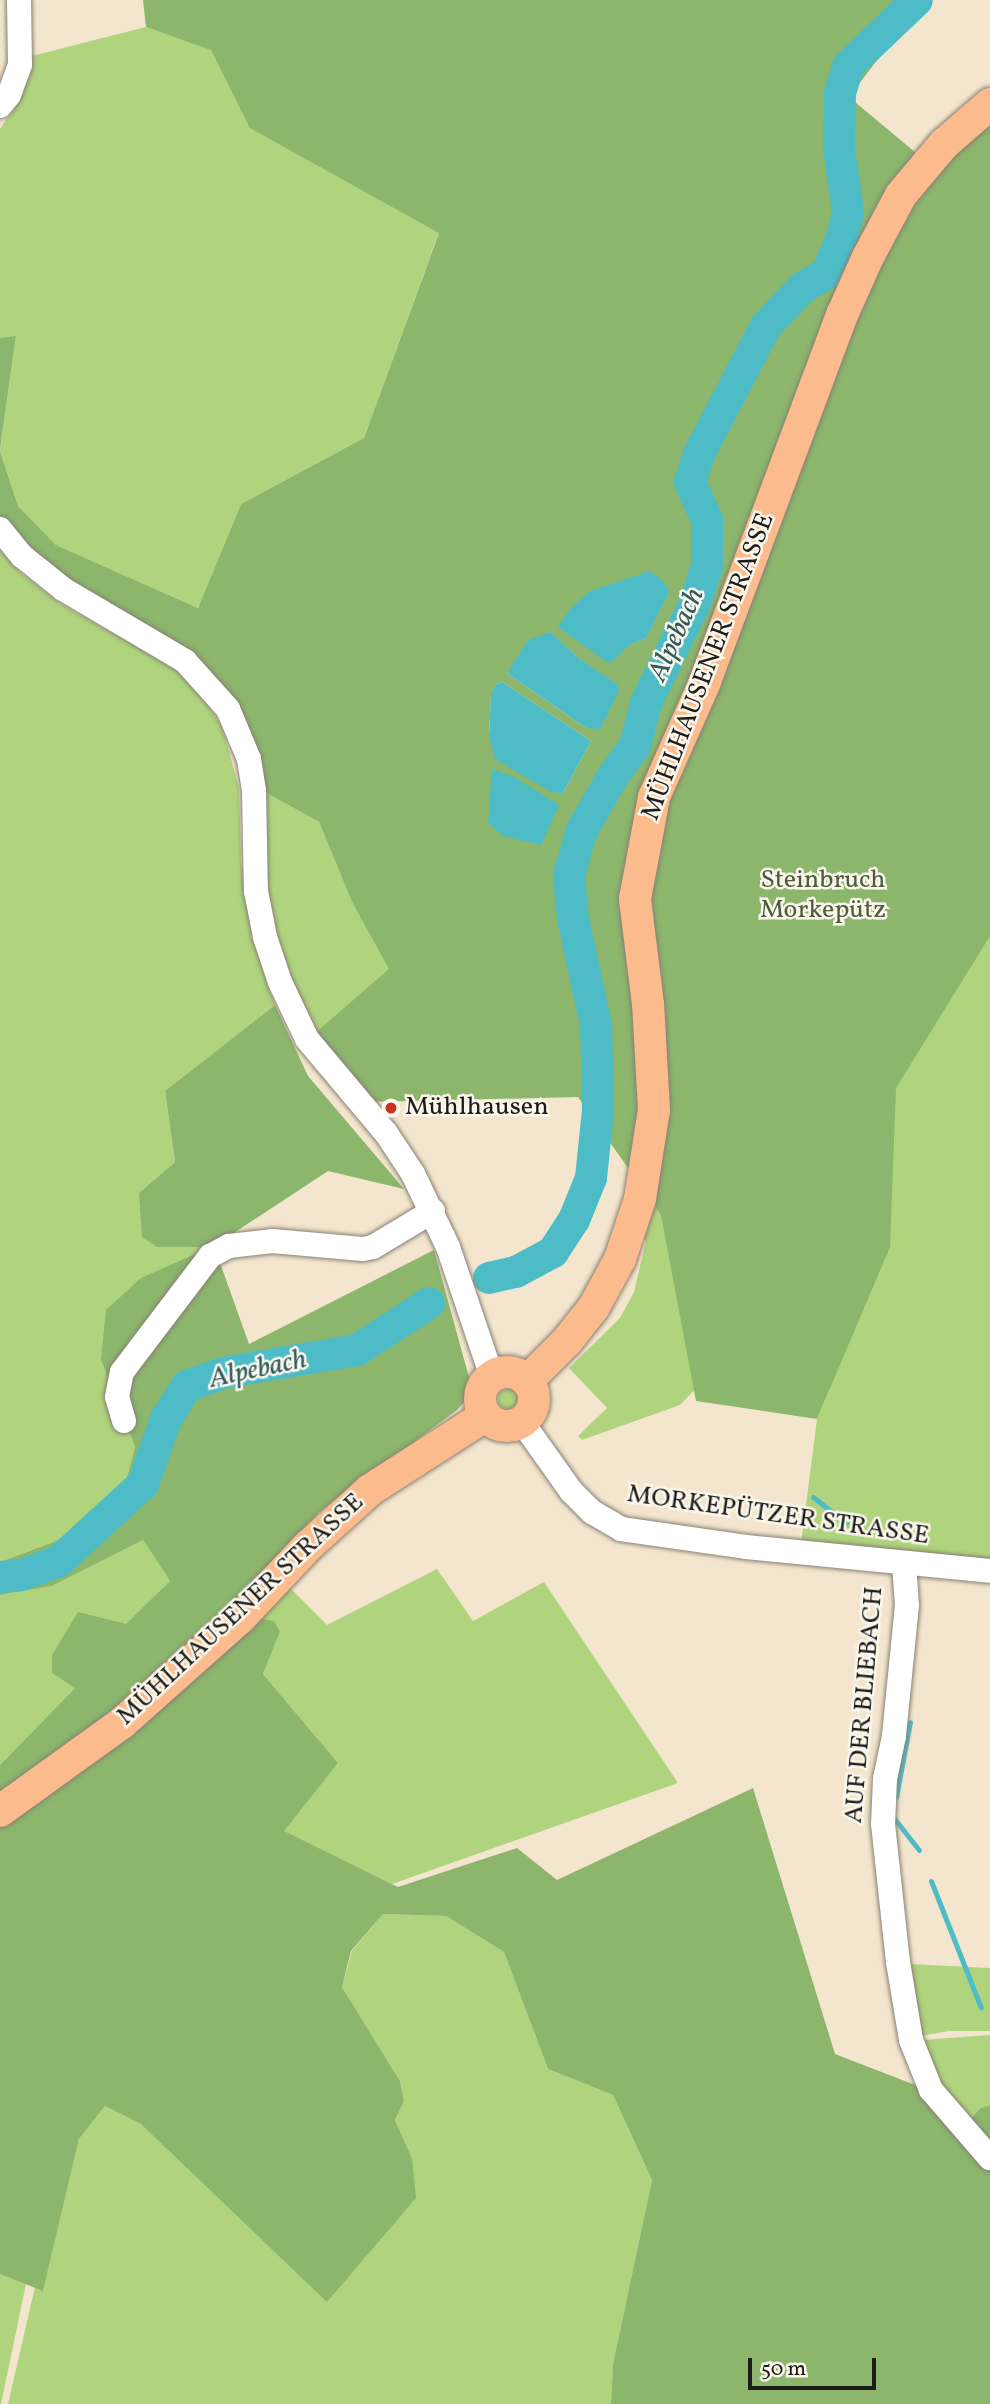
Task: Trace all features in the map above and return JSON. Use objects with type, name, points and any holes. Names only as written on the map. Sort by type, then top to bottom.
[{"type":"main road","name":"MÜHLHAUSENER STRASSE","points":[[527,1381],[567,1341],[607,1286],[621,1259],[640,1199],[654,1111],[648,1004],[635,899],[654,797],[704,684],[842,315],[868,257],[901,195],[944,144],[990,104]]},
{"type":"main road","points":[[504,1372],[516,1374],[527,1381],[534,1402],[522,1422],[507,1427],[485,1416],[480,1395],[492,1377],[504,1372]]},
{"type":"main road","name":"MÜHLHAUSENER STRASSE","points":[[0,1811],[122,1723],[240,1618],[308,1546],[370,1490],[485,1416]]},
{"type":"street","points":[[0,106],[9,95],[20,65],[19,0]]},
{"type":"street","points":[[0,529],[22,556],[63,589],[185,661],[228,709],[249,759],[254,791],[256,891],[265,937],[280,982],[307,1039],[386,1133],[433,1211],[492,1377]]},
{"type":"street","points":[[124,1420],[117,1396],[122,1372],[210,1256],[229,1246],[272,1241],[363,1249],[373,1247],[433,1211]]},
{"type":"street","name":"MORKEPÜTZER STRASSE","points":[[522,1422],[570,1491],[592,1512],[621,1529],[746,1547],[990,1571]]},
{"type":"street","name":"AUF DER BLIEBACH","points":[[904,1564],[907,1605],[894,1735],[885,1779],[883,1824],[898,1962],[911,2040],[931,2090],[990,2158]]},
{"type":"green space","points":[[143,0],[923,0],[849,97],[916,153],[990,93],[990,936],[896,1088],[890,1247],[817,1419],[696,1401],[661,1215],[578,1097],[368,1102],[315,1033],[389,969],[352,902],[319,822],[263,791],[232,704],[67,583],[0,516],[0,451],[18,506],[56,545],[198,608],[241,504],[364,438],[439,233],[250,128],[211,50],[146,27]],"holes":[[[559,627],[646,638],[626,646],[617,658]],[[549,632],[581,660],[586,728],[507,673]],[[502,682],[591,741],[563,793],[489,736],[491,695],[496,684]]]},
{"type":"green space","points":[[146,27],[211,49],[251,128],[439,232],[364,438],[241,504],[198,608],[56,545],[18,506],[0,451],[16,337],[0,338],[0,129],[13,110],[28,57]]},
{"type":"green space","name":"Steinbruch Morkepütz","points":[[990,120],[990,1562],[801,1544],[817,1419],[830,1389],[708,1376],[680,1405],[582,1440],[578,1436],[607,1408],[569,1368],[620,1318],[634,1292],[646,1241],[642,1239]]},
{"type":"green space","points":[[16,336],[0,450],[0,338]]},
{"type":"green space","points":[[0,550],[21,573],[61,604],[174,668],[203,698],[222,726],[239,788],[241,861],[252,937],[275,1005],[165,1091],[175,1162],[139,1193],[213,1246],[101,1360],[135,1447],[121,1499],[56,1541],[0,1562]]},
{"type":"green space","points":[[263,791],[319,822],[352,902],[390,969],[315,1033],[276,945],[264,878]]},
{"type":"green space","points":[[275,1005],[308,1076],[404,1189],[328,1171],[214,1246],[249,1344],[434,1250],[470,1381],[470,1395],[457,1410],[319,1512],[218,1624],[116,1712],[0,1801],[0,1765],[75,1688],[52,1673],[52,1655],[78,1612],[126,1624],[170,1581],[143,1540],[52,1586],[0,1595],[0,1562],[56,1541],[121,1499],[135,1447],[101,1360],[106,1310],[141,1278],[211,1247],[157,1247],[142,1237],[139,1193],[175,1162],[165,1091]]},
{"type":"green space","points":[[508,1389],[515,1392],[518,1399],[515,1406],[508,1409],[501,1406],[498,1399],[501,1392]]},
{"type":"green space","points":[[143,1540],[170,1581],[126,1625],[76,1687],[0,1765],[0,1595],[52,1586]]},
{"type":"green space","points":[[437,1569],[473,1621],[544,1582],[678,1783],[392,1884],[283,1831],[338,1763],[263,1674],[280,1632],[258,1618],[290,1588],[327,1625]]},
{"type":"green space","points":[[258,1618],[274,1621],[280,1632],[263,1674],[338,1763],[284,1831],[398,1887],[517,1848],[557,1880],[753,1788],[835,2054],[928,2090],[961,2130],[980,2108],[990,2105],[990,2404],[611,2404],[613,2364],[652,2180],[613,2095],[548,2069],[504,1952],[446,1916],[383,1914],[351,1951],[342,1987],[400,2081],[404,2101],[395,2120],[412,2158],[416,2198],[327,2302],[141,2124],[105,2106],[79,2139],[43,2291],[0,2274],[0,1822]]},
{"type":"green space","points":[[383,1914],[446,1916],[504,1952],[548,2069],[613,2095],[652,2180],[613,2364],[611,2404],[8,2404],[35,2287],[43,2290],[79,2139],[105,2106],[141,2124],[412,2158],[395,2120],[404,2101],[400,2081],[342,1987],[352,1951]]},
{"type":"green space","points":[[911,1964],[990,1968],[990,2031],[948,2031],[921,2036]]},
{"type":"green space","points":[[990,2035],[990,2105],[980,2108],[969,2120],[942,2085],[923,2040]]},
{"type":"green space","points":[[0,2274],[26,2284],[1,2404],[0,2404]]},
{"type":"water","points":[[650,571],[665,583],[669,592],[646,638],[627,646],[617,658],[608,663],[558,627],[570,609],[590,591]]},
{"type":"water","points":[[550,632],[581,660],[616,683],[619,690],[600,729],[586,728],[507,673],[528,640]]},
{"type":"water","points":[[502,682],[591,741],[563,793],[551,792],[495,759],[489,736],[491,694],[496,684]]},
{"type":"water","points":[[492,769],[514,777],[559,805],[541,845],[503,836],[488,823]]},
{"type":"waterway","name":"Alpebach","points":[[489,1278],[516,1272],[553,1252],[574,1220],[591,1178],[598,1110],[596,1025],[573,919],[569,875],[582,830],[613,776],[635,746],[646,703],[695,603],[707,566],[707,520],[690,482],[700,452],[766,326],[802,288],[827,273],[842,238],[848,211],[839,149],[840,93],[848,66],[917,0]]},
{"type":"waterway","name":"Alpebach","points":[[0,1577],[21,1575],[59,1561],[143,1484],[166,1419],[187,1386],[222,1373],[357,1350],[429,1303]]},
{"type":"waterway","points":[[813,1497],[846,1523]]},
{"type":"waterway","points":[[896,1797],[910,1722]]},
{"type":"waterway","points":[[893,1817],[919,1850]]},
{"type":"waterway","points":[[931,1881],[981,2008]]},
{"type":"place","name":"Mühlhausen","points":[[391,1108]]}]
